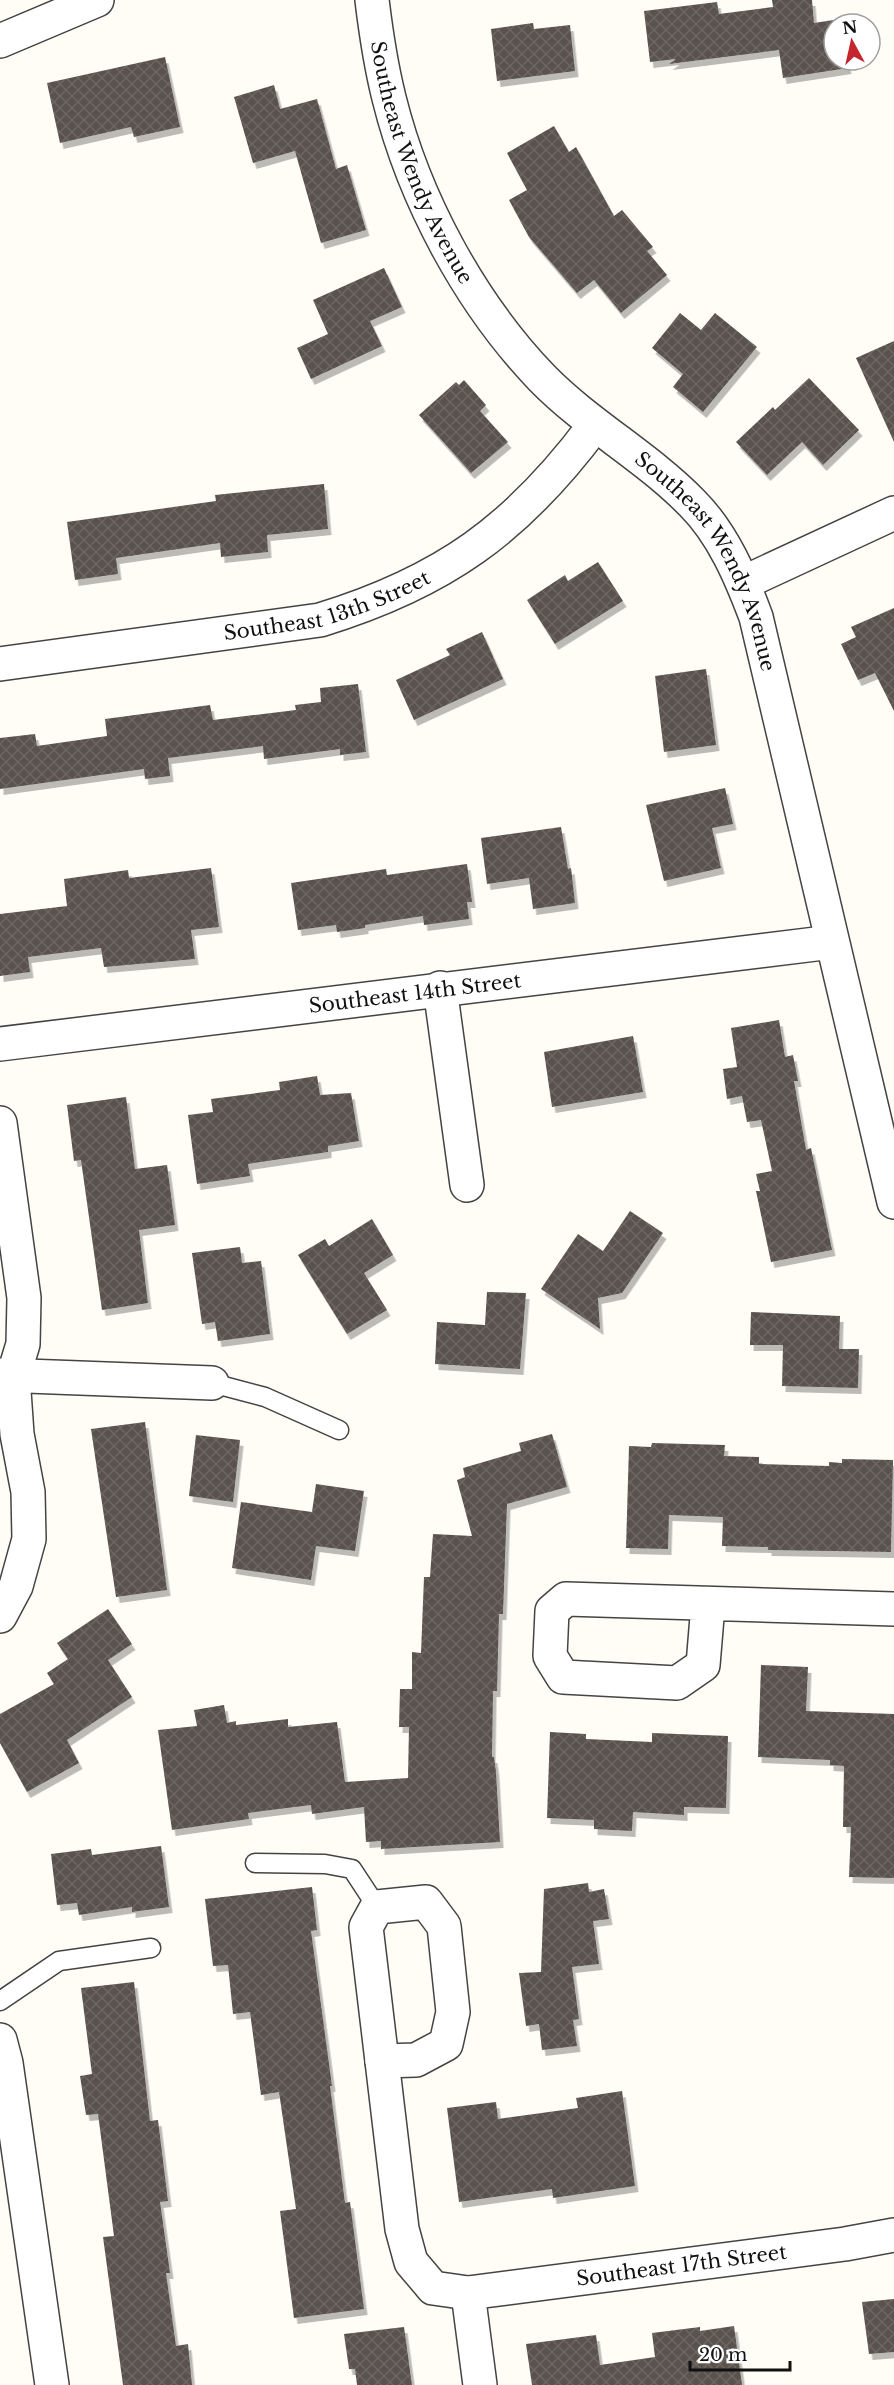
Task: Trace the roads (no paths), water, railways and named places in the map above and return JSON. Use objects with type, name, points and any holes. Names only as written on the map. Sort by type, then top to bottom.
[{"type":"street","points":[[0,41],[97,0]]},
{"type":"street","name":"Southeast Wendy Avenue","points":[[372,0],[380,55],[402,144],[418,187],[460,269],[513,344],[543,379],[594,426],[663,476],[693,504],[719,537],[743,582],[756,617],[894,1202]]},
{"type":"street","name":"Southeast 13th Street","points":[[0,664],[320,621],[360,608],[399,592],[437,572],[507,524],[566,463],[594,426]]},
{"type":"street","points":[[743,582],[894,513]]},
{"type":"street","name":"Southeast 14th Street","points":[[0,1044],[440,988],[832,942]]},
{"type":"street","points":[[440,988],[467,1185]]},
{"type":"street","points":[[0,1123],[24,1298],[23,1344],[6,1376],[28,1491],[29,1539],[16,1586],[0,1616]]},
{"type":"street","points":[[6,1376],[213,1383]]},
{"type":"street","points":[[708,1605],[703,1665],[677,1683],[563,1677],[550,1656],[552,1611],[566,1599],[894,1609]]},
{"type":"street","points":[[377,1907],[426,1902],[444,1926],[453,2012],[446,2044],[417,2060],[382,2061]]},
{"type":"street","name":"Southeast 17th Street","points":[[377,1907],[366,1927],[402,2229],[411,2262],[433,2288],[468,2293],[845,2244],[894,2235]]},
{"type":"street","points":[[0,2040],[6,2063],[52,2385]]},
{"type":"street","points":[[468,2293],[480,2385]]},
{"type":"lane","points":[[213,1383],[265,1397],[339,1430]]},
{"type":"lane","points":[[255,1863],[325,1864],[352,1869],[377,1907]]},
{"type":"lane","points":[[0,2001],[59,1960],[151,1948]]}]
